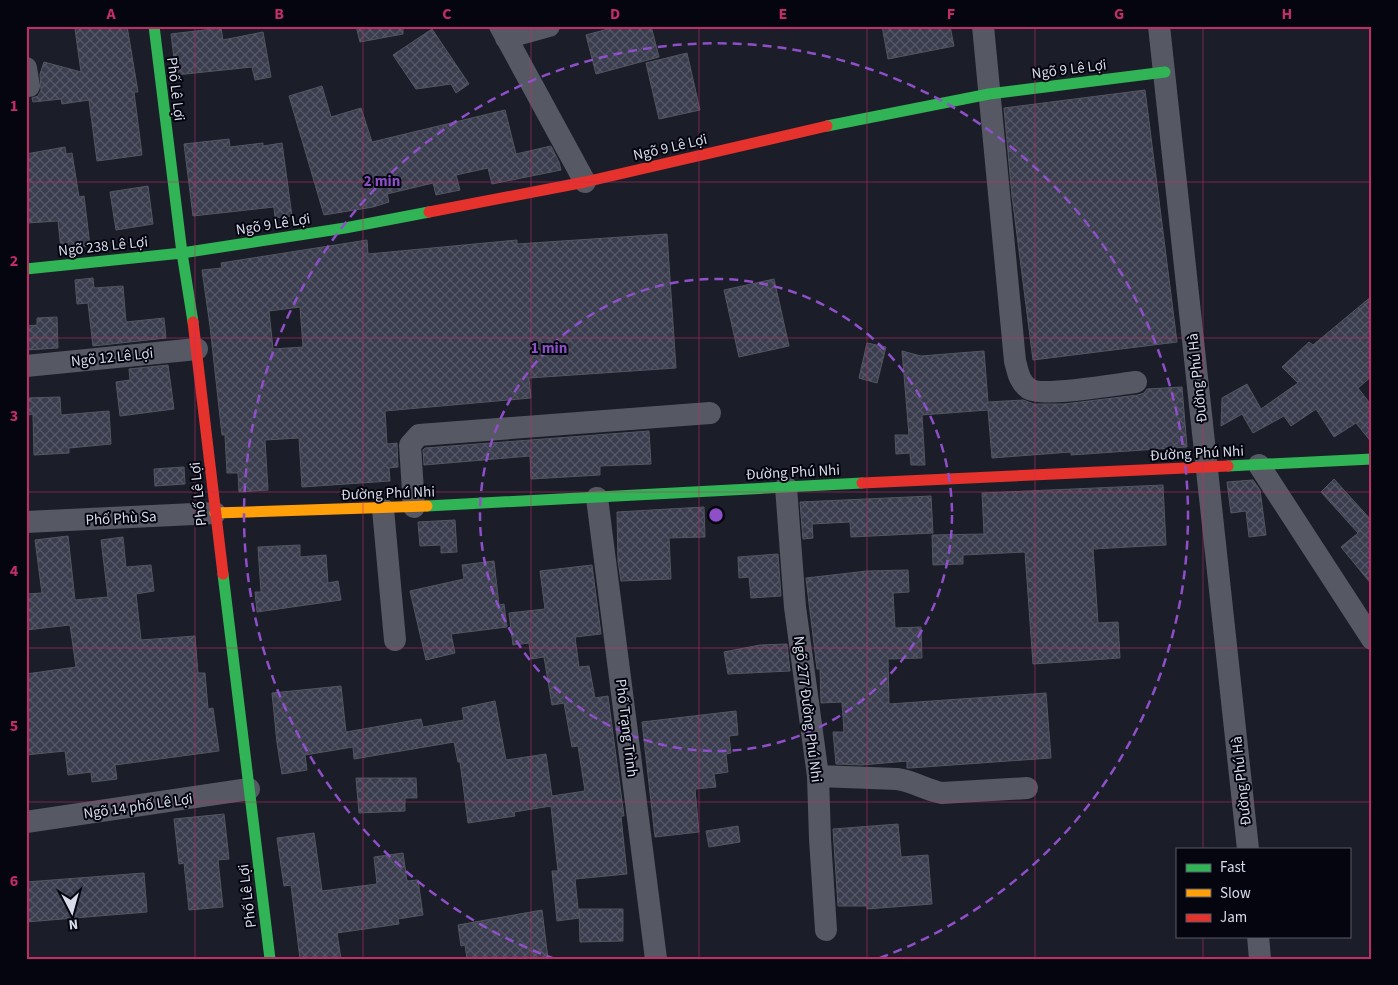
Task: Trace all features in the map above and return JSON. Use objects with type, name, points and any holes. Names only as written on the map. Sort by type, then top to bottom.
[{"type":"street","name":"Phố Lê Lợi","points":[[154,26],[182,253],[197,349],[215,513],[270,959]]},
{"type":"street","points":[[549,26],[503,32],[585,182]]},
{"type":"street","points":[[983,26],[1015,361],[1019,380],[1030,390],[1047,392],[1136,382]]},
{"type":"street","name":"Đường Phú Hà","points":[[1159,26],[1248,848]]},
{"type":"street","name":"Ngõ 9 Lê Lợi","points":[[182,253],[345,228],[585,182],[812,129],[989,94],[1165,72]]},
{"type":"street","name":"Ngõ 238 Lê Lợi","points":[[26,269],[182,253]]},
{"type":"street","name":"Ngõ 12 Lê Lợi","points":[[26,366],[197,349]]},
{"type":"street","points":[[414,507],[410,445],[419,436],[710,413]]},
{"type":"street","name":"Đường Phú Nhi","points":[[215,513],[414,507],[1372,459]]},
{"type":"street","points":[[1259,465],[1372,639]]},
{"type":"street","name":"Ngõ 277 Đường Phú Nhi","points":[[786,487],[795,607],[818,776],[826,930]]},
{"type":"street","name":"Phố Trạng Trình","points":[[597,498],[656,959]]},
{"type":"street","points":[[383,508],[395,640]]},
{"type":"street","name":"Phố Phù Sa","points":[[26,522],[215,513]]},
{"type":"street","points":[[818,776],[907,780],[932,791],[942,793],[1027,788]]},
{"type":"street","name":"Ngõ 14 phố Lê Lợi","points":[[26,822],[249,790]]},
{"type":"street","points":[[1258,938],[1260,959]]},
{"type":"building","points":[[89,26],[127,26],[138,92],[134,92],[142,155],[97,161],[89,100],[62,104],[61,99],[33,102],[32,98],[38,96],[41,90],[40,74],[44,62],[81,72],[75,29]]},
{"type":"building","points":[[356,26],[403,26],[403,34],[360,42]]},
{"type":"building","points":[[619,26],[651,26],[659,57],[596,74],[586,35]]},
{"type":"building","points":[[882,26],[950,26],[954,46],[888,59]]},
{"type":"building","points":[[221,28],[223,40],[263,32],[271,77],[255,80],[252,67],[176,75],[171,34]]},
{"type":"building","points":[[432,29],[469,84],[456,93],[451,84],[416,89],[393,55]]},
{"type":"building","points":[[687,53],[700,110],[659,119],[646,63]]},
{"type":"building","points":[[322,86],[331,117],[361,108],[372,142],[505,110],[516,154],[551,146],[561,170],[492,184],[488,168],[456,175],[460,190],[436,195],[433,183],[387,194],[389,202],[373,207],[324,215],[289,96]]},
{"type":"building","points":[[1145,90],[1177,342],[1033,360],[1012,196],[1004,108]]},
{"type":"building","points":[[229,139],[230,147],[263,143],[263,146],[282,143],[292,216],[275,218],[274,207],[193,216],[184,144]]},
{"type":"building","points":[[65,147],[66,154],[72,153],[79,197],[84,196],[90,246],[61,249],[58,221],[27,223],[26,154]]},
{"type":"building","points":[[148,186],[153,224],[116,230],[110,192]]},
{"type":"building","points":[[667,234],[676,368],[529,378],[531,398],[385,411],[387,444],[397,443],[398,467],[389,468],[390,481],[302,487],[299,438],[265,440],[268,490],[239,492],[238,473],[227,473],[225,435],[222,435],[202,270],[222,268],[221,263],[367,240],[368,254],[517,240],[517,244]],"holes":[[[300,307],[303,347],[273,349],[269,311]]]},
{"type":"building","points":[[93,278],[94,288],[123,286],[126,322],[164,318],[166,338],[93,346],[88,303],[77,304],[75,280]]},
{"type":"building","points":[[774,279],[789,346],[739,357],[724,290]]},
{"type":"building","points":[[1372,296],[1372,376],[1358,388],[1372,406],[1372,443],[1356,423],[1334,437],[1316,409],[1291,426],[1284,416],[1253,433],[1242,414],[1221,426],[1222,398],[1247,384],[1261,409],[1298,383],[1282,367],[1309,342],[1313,345]]},
{"type":"building","points":[[57,317],[58,348],[26,350],[26,326],[37,325],[37,318]]},
{"type":"building","points":[[867,343],[886,347],[877,383],[859,378]]},
{"type":"building","points":[[902,351],[921,356],[984,351],[988,402],[1023,400],[1034,404],[1064,404],[1138,395],[1144,393],[1147,389],[1182,387],[1187,447],[1071,455],[1071,452],[992,458],[988,410],[922,415],[925,465],[911,465],[910,453],[896,454],[895,435],[909,435]]},
{"type":"building","points":[[168,365],[174,409],[120,416],[116,382],[130,380],[129,369]]},
{"type":"building","points":[[60,397],[61,415],[109,411],[111,444],[69,448],[69,453],[34,455],[33,414],[26,415],[26,398]]},
{"type":"building","points":[[649,431],[651,464],[600,466],[600,475],[531,479],[530,456],[424,465],[423,450],[425,448]]},
{"type":"building","points":[[184,467],[185,484],[155,486],[154,469]]},
{"type":"building","points":[[1334,479],[1372,521],[1372,585],[1341,547],[1358,533],[1321,492]]},
{"type":"building","points":[[1253,480],[1260,490],[1266,535],[1249,537],[1246,511],[1231,513],[1227,482]]},
{"type":"building","points":[[1163,485],[1166,545],[1093,549],[1098,623],[1118,622],[1120,658],[1033,664],[1025,552],[963,555],[963,564],[933,565],[932,535],[984,534],[982,493]]},
{"type":"building","points":[[931,496],[933,533],[851,537],[850,522],[812,524],[813,538],[803,539],[800,502]]},
{"type":"building","points":[[704,507],[705,537],[669,538],[671,579],[621,581],[618,561],[617,512]]},
{"type":"building","points":[[455,520],[457,552],[441,553],[441,545],[420,546],[418,522]]},
{"type":"building","points":[[68,536],[75,600],[108,597],[101,540],[123,537],[126,567],[151,565],[154,591],[136,594],[141,640],[195,636],[198,673],[205,673],[208,709],[213,708],[219,751],[115,765],[117,779],[92,782],[91,772],[68,775],[65,751],[26,755],[26,674],[76,667],[70,625],[26,630],[26,594],[42,593],[35,540]]},
{"type":"building","points":[[300,545],[300,557],[326,555],[328,583],[338,581],[341,600],[257,612],[255,592],[261,592],[258,547]]},
{"type":"building","points":[[778,554],[781,596],[751,598],[749,577],[739,578],[738,557]]},
{"type":"building","points":[[494,561],[499,605],[504,604],[507,627],[451,634],[455,653],[426,660],[410,591],[464,579],[462,565]]},
{"type":"building","points":[[592,565],[601,634],[575,637],[579,667],[589,666],[595,698],[608,696],[624,816],[621,816],[627,874],[575,879],[579,918],[557,921],[552,871],[558,871],[551,806],[514,812],[515,816],[468,823],[460,762],[458,762],[454,742],[354,759],[353,747],[305,755],[307,770],[282,774],[272,693],[341,686],[346,732],[421,719],[423,727],[464,720],[462,708],[495,701],[506,760],[546,754],[552,796],[585,791],[578,746],[572,747],[564,703],[552,705],[544,657],[531,659],[529,643],[513,645],[509,613],[545,609],[540,571]]},
{"type":"building","points":[[908,570],[909,592],[893,593],[895,628],[921,627],[922,658],[888,659],[889,704],[1046,693],[1051,758],[910,768],[907,768],[907,761],[862,765],[836,764],[833,732],[844,732],[842,702],[821,703],[820,669],[817,669],[806,578],[867,571]]},
{"type":"building","points":[[787,644],[790,671],[728,674],[724,652],[760,645]]},
{"type":"building","points":[[736,711],[738,735],[729,736],[731,753],[726,754],[728,772],[714,774],[716,787],[695,789],[699,832],[655,837],[642,722]]},
{"type":"building","points":[[356,778],[416,778],[417,798],[405,798],[405,811],[359,813]]},
{"type":"building","points":[[224,814],[229,859],[218,860],[223,907],[189,910],[184,863],[179,864],[174,819]]},
{"type":"building","points":[[898,824],[901,857],[928,855],[932,904],[867,909],[867,906],[838,906],[833,829]]},
{"type":"building","points":[[738,826],[740,842],[709,847],[706,831]]},
{"type":"building","points":[[314,833],[322,891],[377,884],[374,857],[403,853],[407,881],[418,880],[423,915],[398,919],[399,924],[337,933],[341,959],[300,959],[291,885],[284,886],[277,838]]},
{"type":"building","points":[[144,873],[147,912],[26,922],[26,882]]},
{"type":"building","points":[[579,909],[623,909],[623,941],[580,942]]},
{"type":"building","points":[[542,910],[548,959],[467,959],[465,945],[461,946],[458,925]]},
{"type":"traffic: fast","points":[[154,26],[182,253],[193,322]]},
{"type":"traffic: fast","points":[[827,126],[989,94],[1165,72]]},
{"type":"traffic: fast","points":[[26,269],[182,253],[345,228],[429,212]]},
{"type":"traffic: fast","points":[[1228,466],[1372,459]]},
{"type":"traffic: fast","points":[[427,506],[862,483]]},
{"type":"traffic: fast","points":[[223,574],[270,959]]},
{"type":"traffic: slow","points":[[215,513],[427,506]]},
{"type":"traffic: jam","points":[[429,212],[585,182],[827,126]]},
{"type":"traffic: jam","points":[[193,322],[223,574]]},
{"type":"traffic: jam","points":[[862,483],[1228,466]]}]
